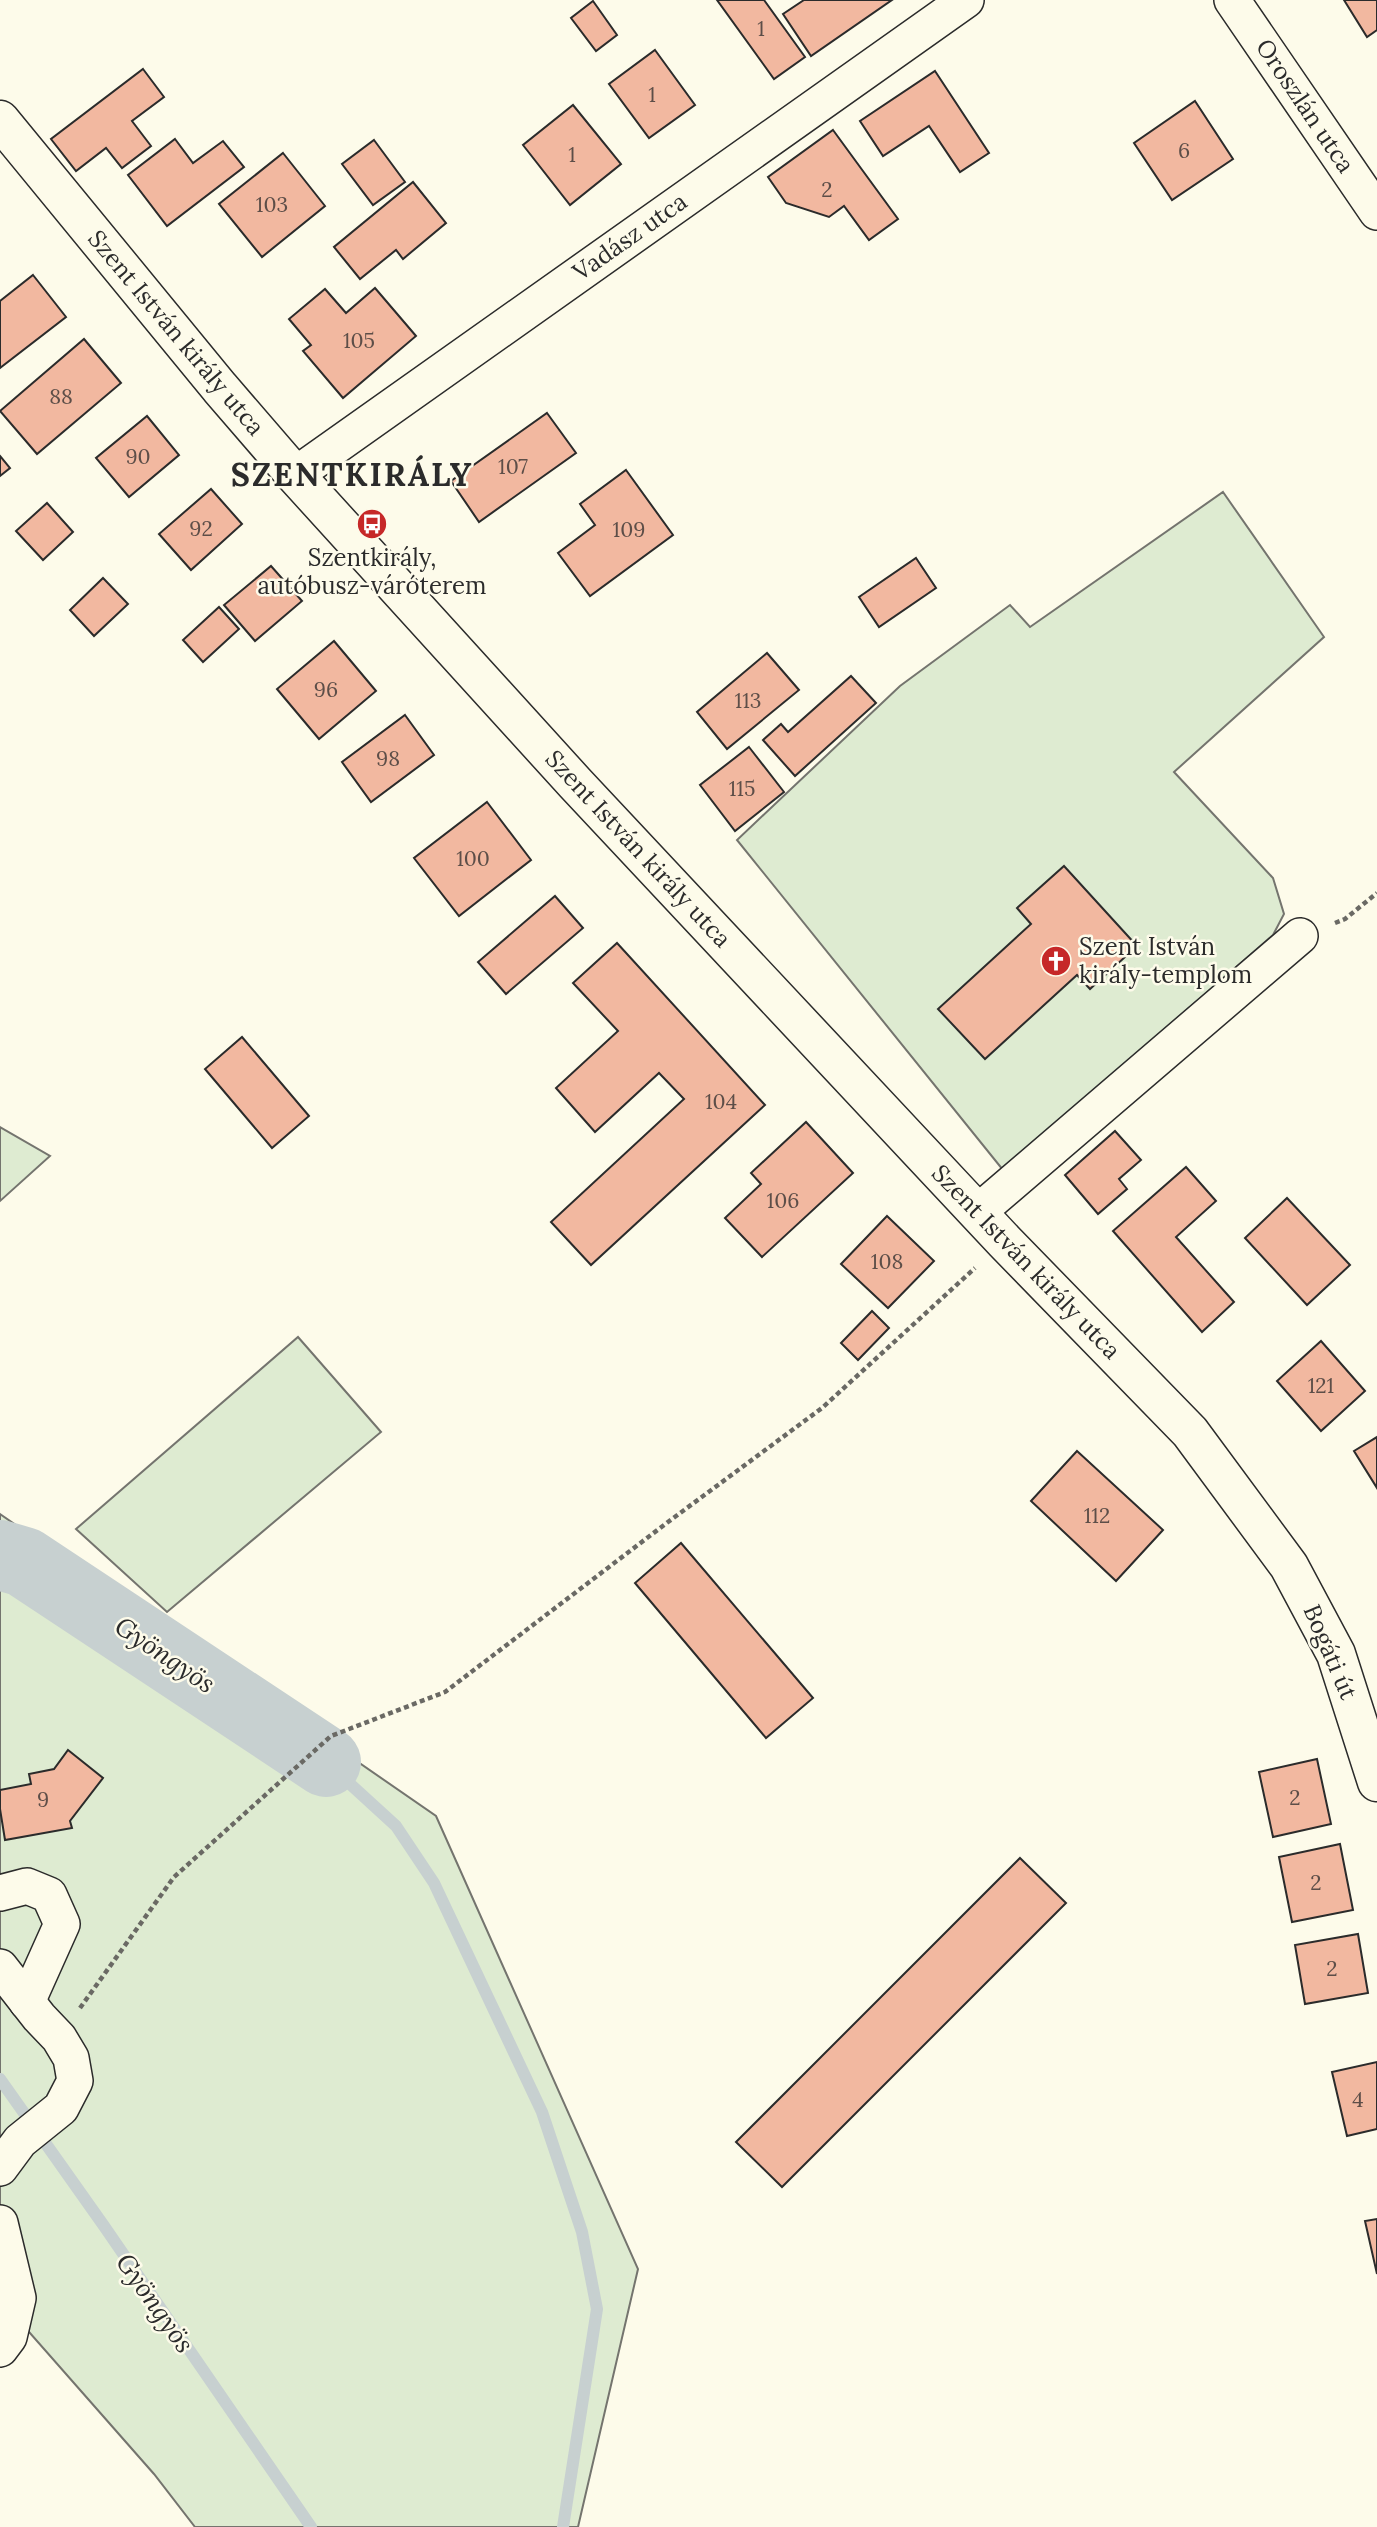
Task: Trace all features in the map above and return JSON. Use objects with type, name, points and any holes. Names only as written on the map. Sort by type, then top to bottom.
[{"type":"street","name":"Vadász utca","points":[[295,475],[965,0]]},
{"type":"street","name":"Oroszlán utca","points":[[1232,0],[1377,212]]},
{"type":"street","name":"Szent István király utca","points":[[0,120],[295,475],[575,783],[1004,1242],[1190,1432],[1289,1566]]},
{"type":"street","points":[[978,1212],[1300,936]]},
{"type":"street","name":"Bogáti út","points":[[1289,1566],[1336,1654],[1377,1782]]},
{"type":"street","points":[[0,1893],[27,1886],[49,1895],[62,1924],[27,2002]]},
{"type":"street","points":[[0,1967],[59,2038],[71,2058],[75,2081],[61,2108],[10,2154]]},
{"type":"street","points":[[0,2223],[18,2298],[9,2336],[0,2349]]},
{"type":"path","points":[[1300,936],[1345,919],[1377,893]]},
{"type":"path","points":[[59,2038],[174,1877],[331,1735],[445,1692],[822,1408],[1004,1242]]},
{"type":"green space","points":[[1223,492],[1324,637],[1174,772],[1273,878],[1284,914],[1273,935],[1003,1170],[737,840],[900,686],[1010,605],[1030,627]]},
{"type":"green space","points":[[0,1127],[50,1156],[0,1201]]},
{"type":"green space","points":[[298,1337],[381,1432],[167,1612],[76,1529]]},
{"type":"green space","points":[[0,1514],[436,1816],[638,2269],[578,2527],[195,2527],[154,2474],[0,2299]]},
{"type":"building","points":[[717,0],[764,0],[805,57],[774,79]]},
{"type":"building","points":[[804,0],[892,0],[811,56],[783,14]]},
{"type":"building","points":[[1344,0],[1377,0],[1377,30],[1367,37]]},
{"type":"building","points":[[593,1],[617,35],[596,51],[571,18]]},
{"type":"building","points":[[655,50],[695,105],[649,138],[609,84]]},
{"type":"building","points":[[143,69],[164,97],[132,121],[151,146],[122,168],[106,148],[76,171],[51,139]]},
{"type":"building","points":[[935,71],[989,153],[960,172],[929,126],[883,156],[860,121]]},
{"type":"building","points":[[1195,101],[1233,159],[1172,200],[1134,143]]},
{"type":"building","points":[[573,105],[621,164],[570,205],[523,145]]},
{"type":"building","points":[[833,130],[898,219],[869,240],[844,206],[829,217],[786,203],[768,177]]},
{"type":"building","points":[[175,139],[193,163],[223,141],[244,167],[167,226],[128,175]]},
{"type":"building","points":[[374,140],[405,182],[373,205],[342,164]]},
{"type":"building","points":[[283,153],[325,206],[262,257],[219,204]]},
{"type":"building","points":[[413,182],[446,223],[403,259],[396,250],[360,279],[334,247]]},
{"type":"building","points":[[33,275],[66,317],[0,368],[0,301]]},
{"type":"building","points":[[375,288],[416,336],[343,398],[303,351],[311,345],[289,319],[325,289],[346,313]]},
{"type":"building","points":[[84,339],[121,383],[37,454],[0,411]]},
{"type":"building","points":[[547,413],[576,453],[479,522],[451,481]]},
{"type":"building","points":[[147,416],[179,455],[129,497],[96,458]]},
{"type":"building","points":[[0,456],[10,468],[0,476]]},
{"type":"building","points":[[626,470],[673,535],[590,596],[558,553],[595,525],[580,504]]},
{"type":"building","points":[[211,489],[242,524],[191,570],[159,534]]},
{"type":"building","points":[[47,503],[73,532],[43,560],[16,531]]},
{"type":"building","points":[[916,558],[936,588],[879,627],[859,597]]},
{"type":"building","points":[[271,566],[302,601],[255,641],[224,605]]},
{"type":"building","points":[[103,578],[128,604],[94,636],[70,610]]},
{"type":"building","points":[[219,607],[239,629],[203,662],[183,640]]},
{"type":"building","points":[[334,641],[376,691],[319,739],[277,689]]},
{"type":"building","points":[[767,653],[799,690],[727,749],[697,712]]},
{"type":"building","points":[[851,676],[876,703],[795,776],[763,740],[781,724],[788,732]]},
{"type":"building","points":[[405,715],[434,755],[371,802],[342,762]]},
{"type":"building","points":[[749,747],[784,792],[735,831],[700,785]]},
{"type":"building","points":[[487,802],[531,860],[459,916],[414,858]]},
{"type":"building","name":"Szent István király-templom","points":[[1064,866],[1137,946],[1090,989],[1077,975],[985,1059],[938,1009],[1031,924],[1017,908]]},
{"type":"building","points":[[555,896],[583,928],[506,994],[478,962]]},
{"type":"building","points":[[617,943],[765,1105],[591,1265],[551,1222],[684,1099],[659,1073],[595,1132],[556,1088],[618,1031],[573,983]]},
{"type":"building","points":[[242,1037],[309,1116],[272,1148],[205,1069]]},
{"type":"building","points":[[806,1122],[853,1173],[762,1257],[725,1218],[761,1184],[751,1173]]},
{"type":"building","points":[[1115,1131],[1141,1160],[1119,1179],[1127,1189],[1098,1214],[1065,1175]]},
{"type":"building","points":[[1186,1167],[1216,1201],[1176,1237],[1234,1302],[1202,1332],[1113,1231]]},
{"type":"building","points":[[1287,1198],[1350,1265],[1307,1305],[1245,1238]]},
{"type":"building","points":[[887,1216],[934,1261],[888,1308],[841,1264]]},
{"type":"building","points":[[872,1311],[889,1328],[858,1360],[841,1343]]},
{"type":"building","points":[[1321,1341],[1365,1391],[1321,1431],[1277,1381]]},
{"type":"building","points":[[1377,1437],[1377,1488],[1354,1451]]},
{"type":"building","points":[[1077,1451],[1163,1530],[1116,1581],[1031,1501]]},
{"type":"building","points":[[681,1543],[813,1698],[766,1738],[635,1583]]},
{"type":"building","points":[[68,1750],[103,1778],[70,1821],[72,1828],[5,1840],[0,1790],[31,1784],[29,1774],[54,1769]]},
{"type":"building","points":[[1317,1759],[1331,1824],[1273,1837],[1259,1772]]},
{"type":"building","points":[[1340,1844],[1353,1910],[1292,1922],[1279,1857]]},
{"type":"building","points":[[1020,1858],[1066,1903],[782,2187],[736,2142]]},
{"type":"building","points":[[1358,1934],[1368,1993],[1305,2004],[1295,1945]]},
{"type":"building","points":[[1377,2062],[1377,2129],[1347,2136],[1332,2072]]},
{"type":"building","points":[[1377,2219],[1377,2274],[1365,2221]]},
{"type":"waterway","name":"Gyöngyös","points":[[0,1555],[24,1562],[326,1762]]},
{"type":"waterway","points":[[326,1762],[396,1826],[434,1883],[542,2112],[582,2232],[597,2309],[563,2527]]},
{"type":"waterway","name":"Gyöngyös","points":[[0,2079],[311,2527]]},
{"type":"place","name":"Szentkirály, autóbusz-váróterem","points":[[372,524]]},
{"type":"place","name":"Szent István király-templom","points":[[1056,961]]},
{"type":"district","name":"SZENTKIRÁLY","points":[[352,475]]}]
